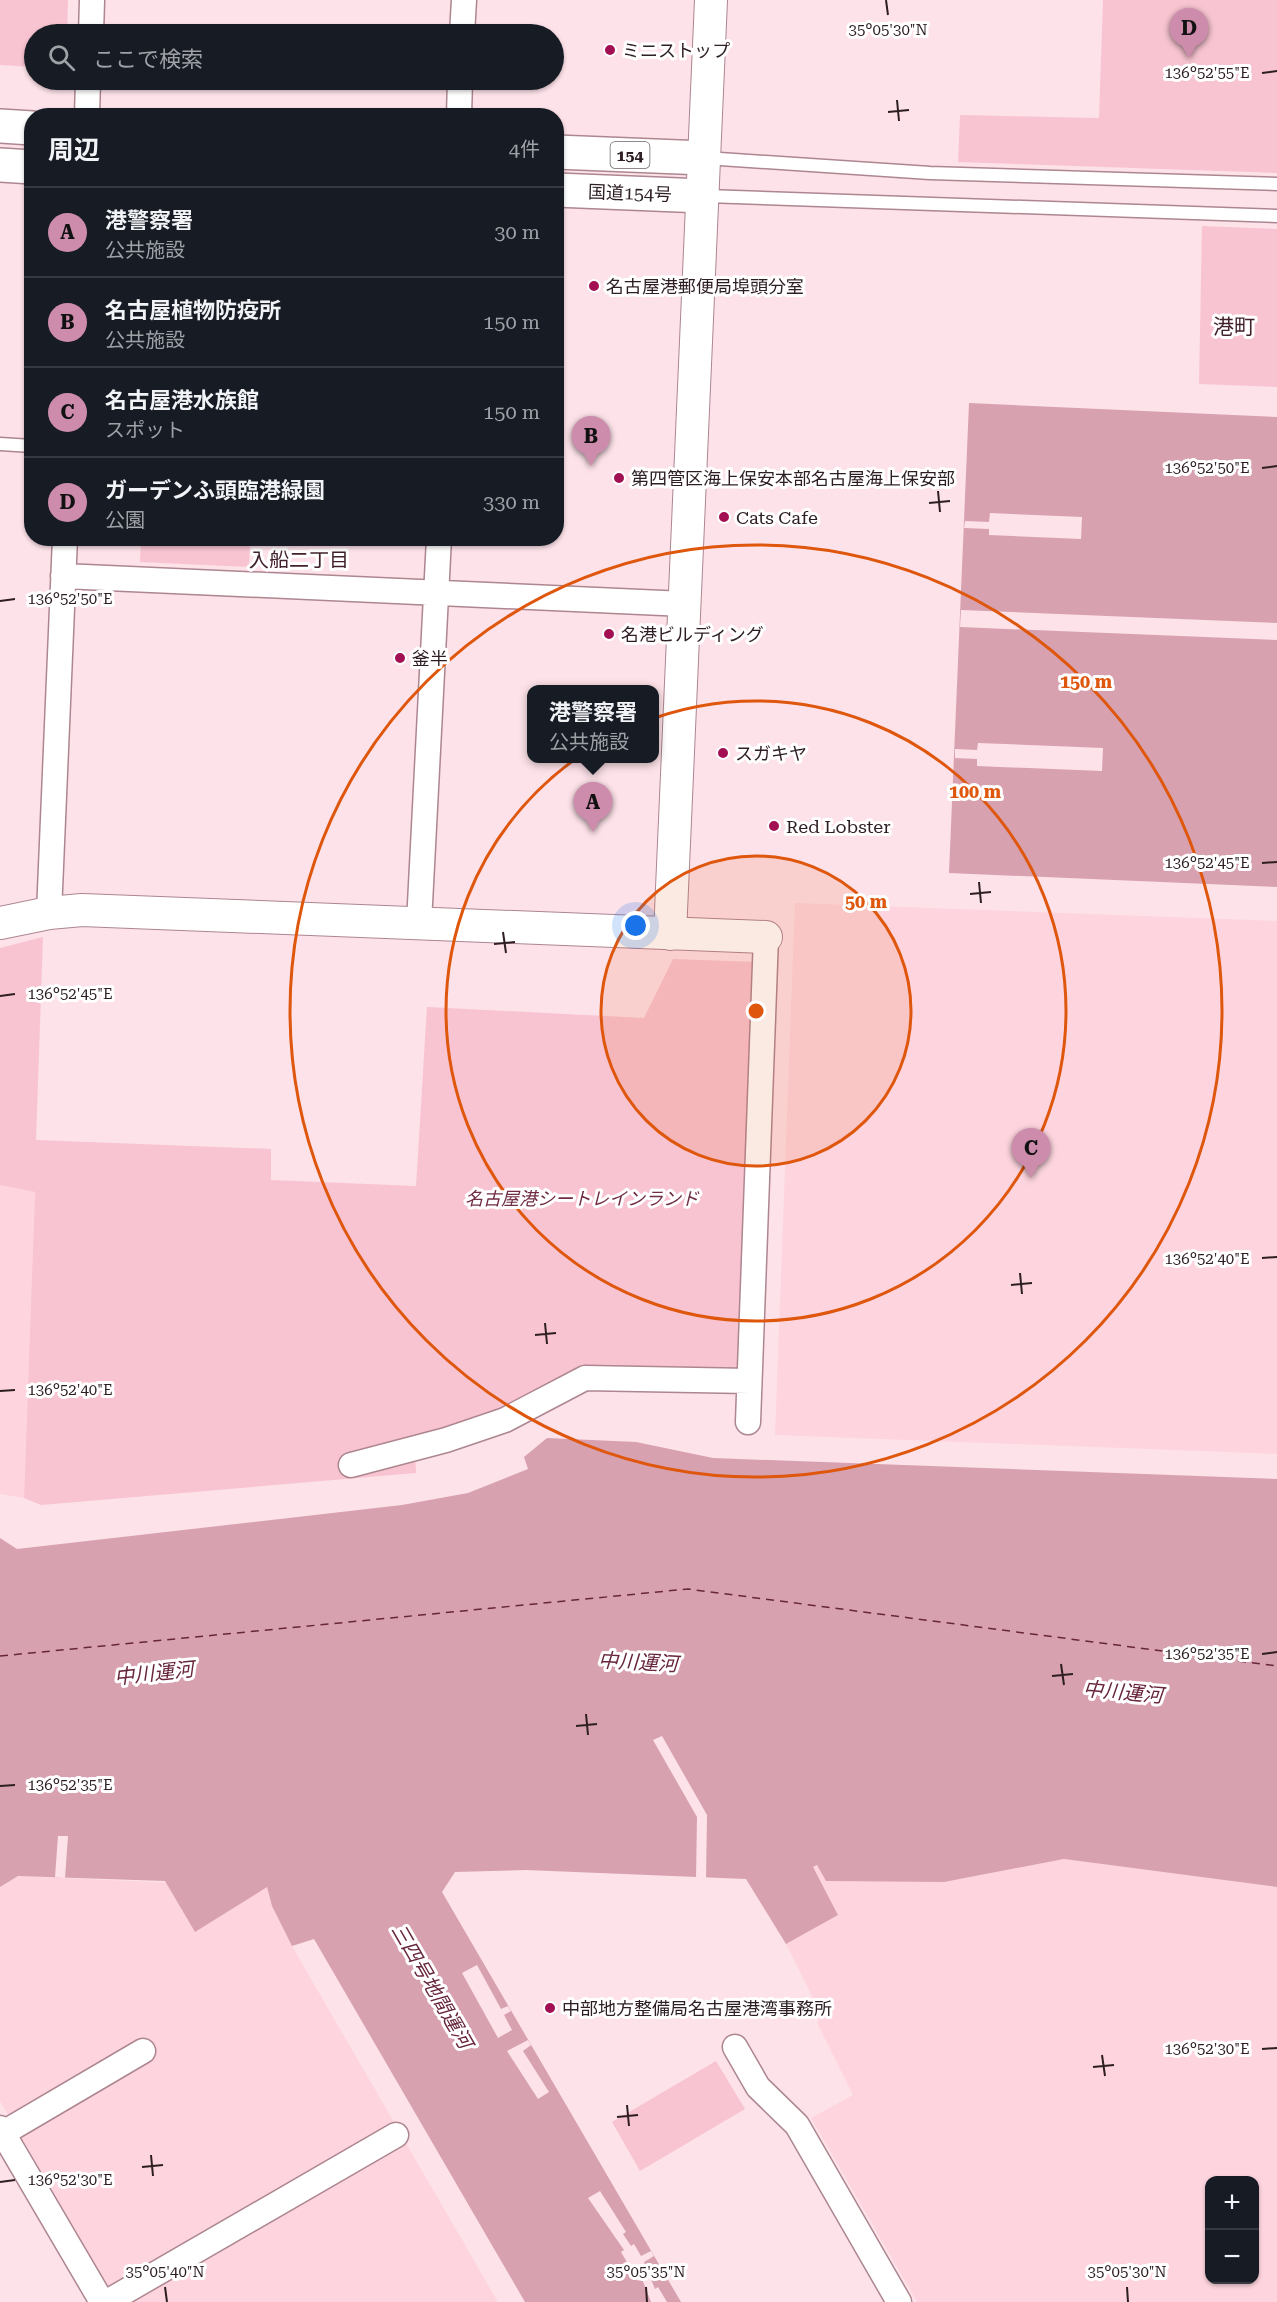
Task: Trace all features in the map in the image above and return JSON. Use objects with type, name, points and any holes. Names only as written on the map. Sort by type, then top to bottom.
[{"type":"highway","points":[[0,126],[24,128]]},
{"type":"highway","name":"国道154号","points":[[564,152],[704,158]]},
{"type":"highway","points":[[0,165],[24,166]]},
{"type":"highway","name":"国道154号","points":[[564,190],[703,196]]},
{"type":"street","points":[[91,24],[92,0]]},
{"type":"street","points":[[463,24],[464,0]]},
{"type":"street","points":[[670,933],[711,0]]},
{"type":"street","points":[[87,108],[88,90]]},
{"type":"street","points":[[459,108],[460,90]]},
{"type":"street","points":[[49,913],[65,546]]},
{"type":"street","points":[[419,924],[439,546]]},
{"type":"street","points":[[63,576],[685,604]]},
{"type":"street","points":[[0,924],[49,913],[82,910],[766,937],[748,1422]]},
{"type":"street","points":[[351,1465],[446,1440],[505,1420],[585,1378],[749,1381]]},
{"type":"street","points":[[735,2047],[758,2087],[797,2125],[899,2302]]},
{"type":"street","points":[[102,2302],[1,2132],[143,2051]]},
{"type":"street","points":[[107,2302],[396,2135]]},
{"type":"lane","points":[[704,158],[930,173],[1277,184]]},
{"type":"lane","points":[[703,196],[1277,216]]},
{"type":"lane","points":[[0,444],[24,446]]},
{"type":"shaded area","points":[[795,903],[1277,921],[1277,1454],[775,1435]]},
{"type":"shaded area","points":[[0,1185],[35,1192],[24,1498],[0,1494]]},
{"type":"shaded area","points":[[1064,1859],[1277,1887],[1277,2302],[917,2302],[811,2118],[853,2095],[818,2025],[819,2010],[786,1944],[838,1915],[812,1866],[944,1882]]},
{"type":"shaded area","points":[[18,1876],[267,1887],[272,1906],[292,1946],[498,2302],[117,2302],[0,2101],[0,1887]]},
{"type":"green space","points":[[0,0],[68,0],[67,24],[24,24],[24,66],[0,65]]},
{"type":"green space","points":[[1103,0],[1277,0],[1277,173],[958,162],[960,115],[1099,118]]},
{"type":"green space","points":[[1202,226],[1277,229],[1277,387],[1199,384]]},
{"type":"green space","points":[[141,546],[250,546],[249,567],[140,562]]},
{"type":"green space","name":"名古屋港シートレインランド","points":[[43,937],[36,1140],[271,1149],[271,1180],[416,1186],[427,1007],[644,1018],[673,959],[758,962],[742,1369],[588,1366],[513,1406],[415,1451],[416,1473],[41,1505],[24,1498],[35,1192],[0,1185],[0,948]]},
{"type":"green space","points":[[716,2061],[745,2109],[640,2171],[612,2122]]},
{"type":"water","points":[[969,403],[1277,417],[1277,887],[949,873]]},
{"type":"water","points":[[547,1438],[636,1442],[713,1458],[1277,1479],[1277,1887],[1064,1859],[944,1882],[826,1881],[817,1865],[813,1867],[838,1915],[786,1944],[746,1879],[526,1870],[455,1872],[442,1892],[681,2302],[525,2302],[314,1939],[292,1946],[272,1906],[267,1887],[195,1932],[165,1881],[18,1876],[0,1887],[0,1538],[17,1549],[402,1505],[468,1493],[528,1469],[524,1457]]},
{"type":"pier","points":[[990,513],[1082,517],[1081,539],[989,535],[989,529],[964,528],[965,521],[989,522]]},
{"type":"pier","points":[[961,610],[1277,623],[1277,640],[960,627]]},
{"type":"pier","points":[[978,743],[1103,748],[1102,771],[977,766],[977,759],[955,758],[955,749],[977,750]]},
{"type":"pier","points":[[662,1736],[707,1815],[706,1879],[696,1879],[697,1817],[653,1740]]},
{"type":"pier","points":[[58,1836],[68,1836],[65,1878],[55,1877]]},
{"type":"pier","points":[[477,1965],[501,2009],[508,2006],[511,2011],[504,2015],[512,2030],[498,2038],[462,1973]]},
{"type":"pier","points":[[528,2040],[531,2045],[523,2051],[549,2092],[538,2099],[507,2051]]},
{"type":"pier","points":[[600,2191],[626,2232],[623,2234],[631,2246],[634,2244],[641,2256],[651,2251],[654,2256],[644,2262],[655,2289],[658,2287],[667,2302],[651,2302],[642,2279],[638,2281],[621,2252],[624,2250],[588,2198]]},
{"type":"ferry route","points":[[0,1656],[688,1589],[1277,1666]]},
{"type":"place","name":"ミニストップ","points":[[610,50]]},
{"type":"place","name":"ガーデンふ頭臨港緑園","points":[[1189,58]]},
{"type":"place","name":"名古屋港郵便局埠頭分室","points":[[594,286]]},
{"type":"place","name":"名古屋植物防疫所","points":[[591,466]]},
{"type":"place","name":"第四管区海上保安本部名古屋海上保安部","points":[[619,478]]},
{"type":"place","name":"Cats Cafe","points":[[724,517]]},
{"type":"place","name":"名港ビルディング","points":[[609,634]]},
{"type":"place","name":"釜半","points":[[400,658]]},
{"type":"place","name":"スガキヤ","points":[[723,753]]},
{"type":"place","name":"Red Lobster","points":[[774,826]]},
{"type":"place","name":"港警察署","points":[[593,832]]},
{"type":"place","name":"名古屋港水族館","points":[[1031,1178]]},
{"type":"place","name":"中部地方整備局名古屋港湾事務所","points":[[550,2008]]},
{"type":"district","name":"港町","points":[[1234,327]]},
{"type":"district","name":"入船二丁目","points":[[299,560]]},
{"type":"water label","name":"中川運河","points":[[638,1662]]},
{"type":"water label","name":"中川運河","points":[[154,1673]]},
{"type":"water label","name":"中川運河","points":[[1123,1692]]},
{"type":"water label","name":"三四号地間運河","points":[[432,1986]]}]
